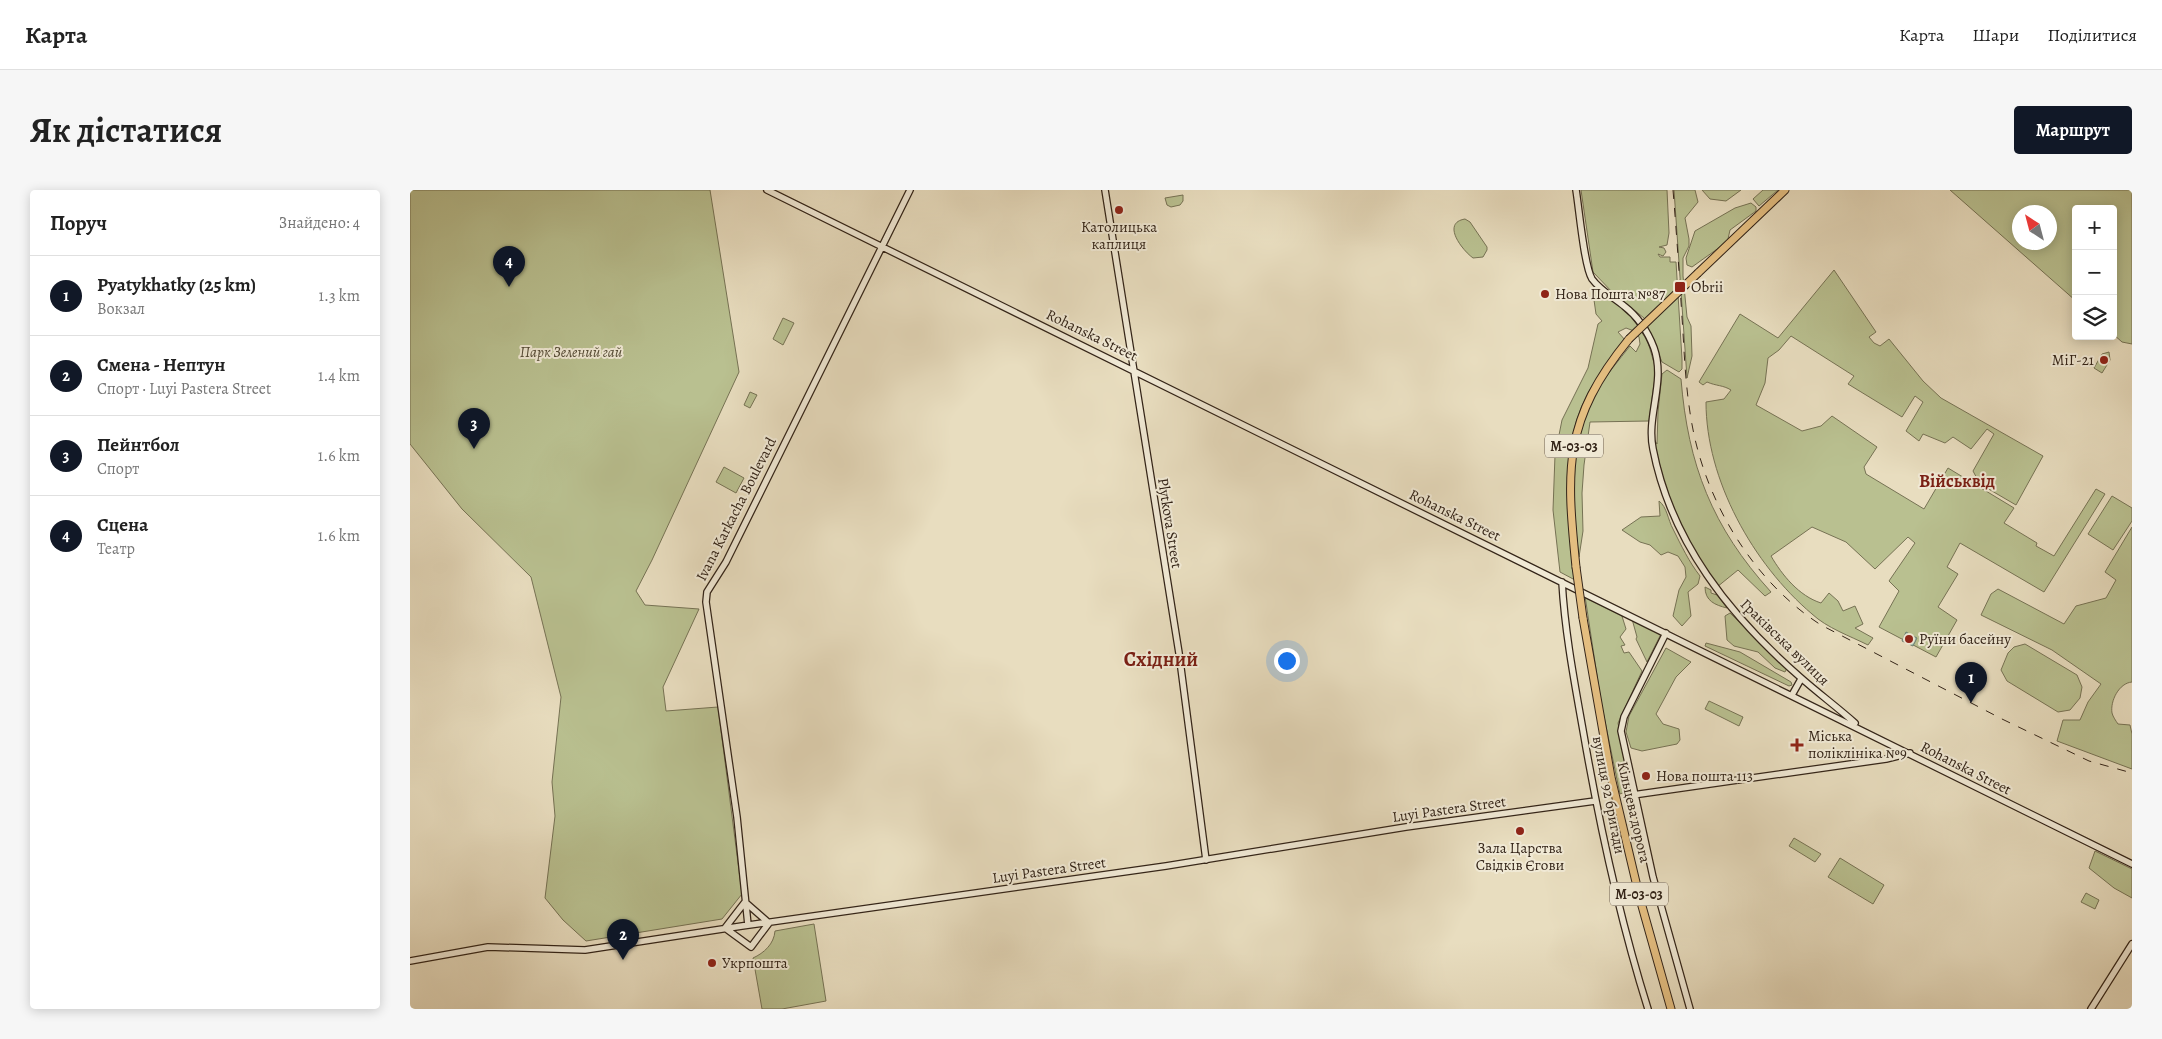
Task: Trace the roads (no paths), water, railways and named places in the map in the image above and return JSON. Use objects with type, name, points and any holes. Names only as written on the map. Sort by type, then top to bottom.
[{"type":"highway","name":"Кільцева дорога","points":[[1671,1009],[1640,899],[1611,777],[1576,567],[1570,484],[1571,458],[1584,409],[1600,378],[1629,339],[1785,190]]},
{"type":"street","name":"Rohanska Street","points":[[767,190],[1860,728],[2132,864]]},
{"type":"street","name":"Ivana Karkacha Boulevard","points":[[748,925],[737,817],[706,595],[728,556],[910,190]]},
{"type":"street","name":"Plytkova Street","points":[[1105,190],[1179,653],[1206,860]]},
{"type":"street","name":"Граківська вулиця","points":[[1576,190],[1589,273],[1598,286],[1636,318],[1653,346],[1658,371],[1652,421],[1653,448],[1667,498],[1697,562],[1733,611],[1801,678],[1860,728]]},
{"type":"street","name":"вулиця 92 бригади","points":[[1562,582],[1571,663],[1595,800],[1620,909],[1648,1009]]},
{"type":"street","name":"вулиця 92 бригади","points":[[1666,633],[1621,723],[1622,740],[1654,881],[1690,1009]]},
{"type":"street","points":[[1792,695],[1801,678]]},
{"type":"street","points":[[1633,795],[1910,754]]},
{"type":"street","name":"Luyi Pastera Street","points":[[410,961],[482,948],[585,950],[726,928],[1206,860],[1406,827],[1595,800]]},
{"type":"street","points":[[745,902],[754,910],[769,923],[751,947],[726,928],[745,902]]},
{"type":"street","points":[[739,938],[738,931],[748,925],[756,916],[754,910]]},
{"type":"street","points":[[736,915],[736,922],[759,930],[759,936]]},
{"type":"street","points":[[2091,1009],[2132,944]]},
{"type":"railway","points":[[1673,190],[1686,373],[1695,439],[1713,493],[1725,519],[1757,567],[1777,589],[1821,625],[2002,719],[2089,761],[2132,773]]},
{"type":"place","name":"Католицька каплиця","points":[[1119,210]]},
{"type":"place","name":"Сцена","points":[[509,287]]},
{"type":"place","name":"Obrii","points":[[1680,287]]},
{"type":"place","name":"Нова Пошта №87","points":[[1545,294]]},
{"type":"place","name":"МіГ-21","points":[[2104,360]]},
{"type":"place","name":"Пейнтбол","points":[[474,449]]},
{"type":"place","name":"Руїни басейну","points":[[1909,639]]},
{"type":"place","name":"Pyatykhatky (25 km)","points":[[1971,703]]},
{"type":"place","name":"Міська поліклініка №9","points":[[1797,745]]},
{"type":"place","name":"Нова пошта 113","points":[[1646,776]]},
{"type":"place","name":"Зала Царства Свідків Єгови","points":[[1520,831]]},
{"type":"place","name":"Смена - Нептун","points":[[623,960]]},
{"type":"place","name":"Укрпошта","points":[[712,963]]},
{"type":"district","name":"Військвід","points":[[1957,481]]},
{"type":"district","name":"Східний","points":[[1161,659]]},
{"type":"park label","name":"Парк Зелений гай","points":[[571,352]]}]
